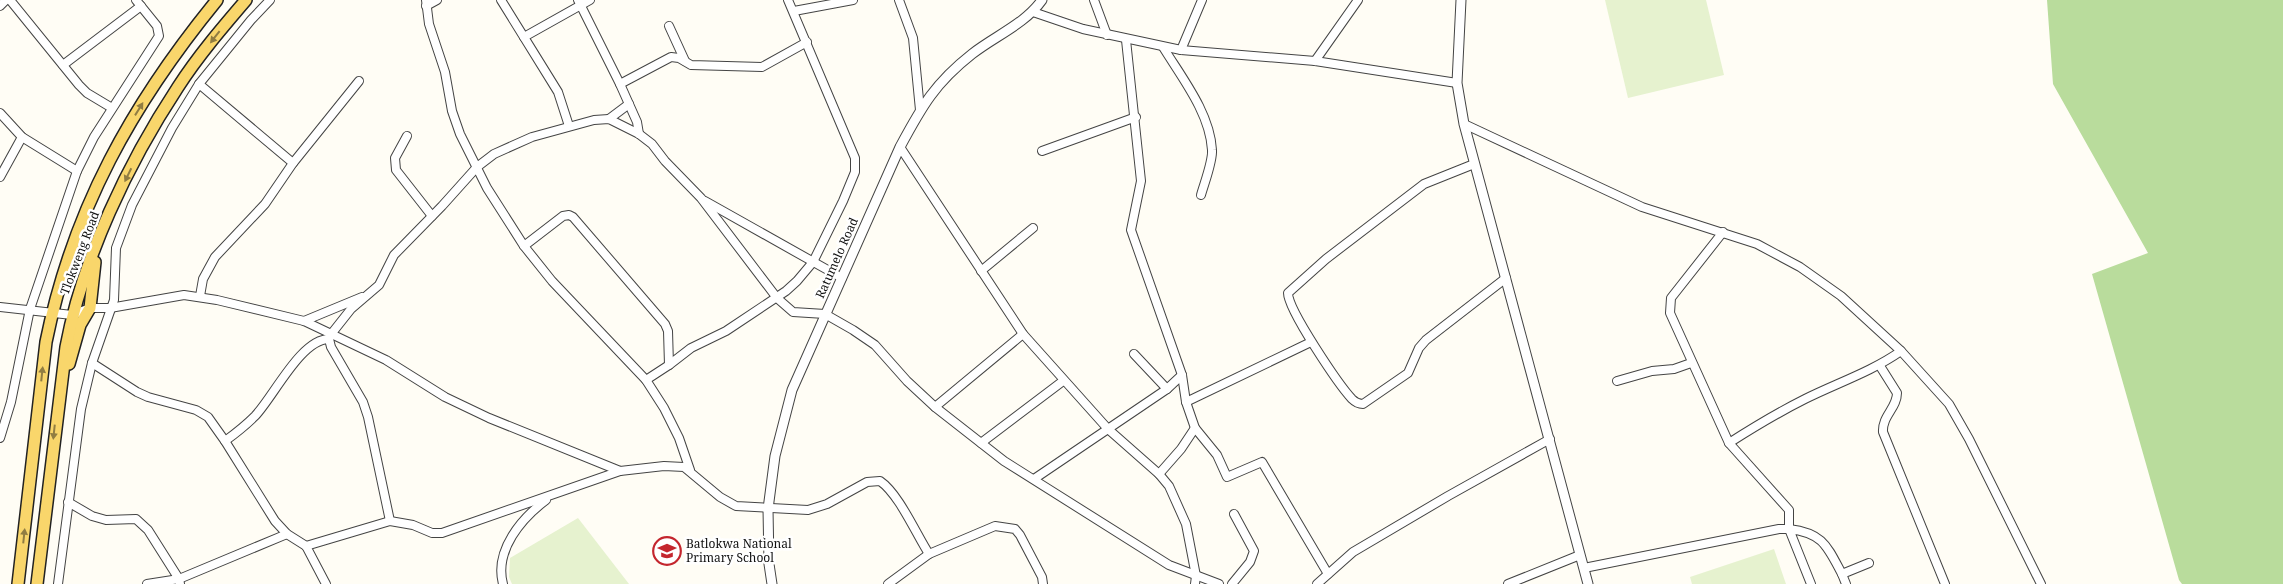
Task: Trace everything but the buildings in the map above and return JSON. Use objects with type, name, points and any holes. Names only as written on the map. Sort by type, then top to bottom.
[{"type":"main road","name":"Tlokweng Road","points":[[18,584],[45,350],[52,314],[78,229],[94,190],[118,142],[180,46],[217,0]]},
{"type":"main road","name":"Tlokweng Road","points":[[37,584],[58,396],[72,315],[84,276],[137,155],[178,86],[246,0]]},
{"type":"main road","points":[[58,396],[80,325],[90,308],[97,246]]},
{"type":"street","points":[[0,6],[8,0],[88,93],[112,108]]},
{"type":"street","points":[[58,584],[77,432],[92,363],[115,289],[114,254],[132,205],[172,128],[200,84],[251,20],[270,0]]},
{"type":"street","points":[[437,0],[426,3],[434,43],[445,72],[452,111],[460,134],[499,209],[524,246],[552,281],[646,380],[664,408],[679,438],[690,470]]},
{"type":"street","points":[[501,0],[558,92],[569,126]]},
{"type":"street","points":[[524,37],[580,2],[590,0]]},
{"type":"street","points":[[646,380],[669,366],[690,348],[721,334],[777,298],[797,281],[814,262],[843,201],[856,165],[856,158],[788,0]]},
{"type":"street","points":[[794,11],[853,0]]},
{"type":"street","points":[[899,0],[913,38],[920,110]]},
{"type":"street","name":"Ratumelo Road","points":[[772,584],[769,564],[768,509],[775,456],[792,390],[900,147],[920,110],[939,83],[973,53],[1033,12],[1042,0]]},
{"type":"street","points":[[1094,0],[1107,35]]},
{"type":"street","points":[[1180,50],[1202,0]]},
{"type":"street","points":[[1315,61],[1358,0]]},
{"type":"street","points":[[1460,0],[1457,82],[1464,124],[1588,584]]},
{"type":"street","points":[[580,2],[629,104],[637,122],[639,134]]},
{"type":"street","points":[[0,438],[11,402],[30,310],[77,171],[94,137],[159,36],[158,26],[138,3],[63,65]]},
{"type":"street","points":[[1033,12],[1083,29],[1126,40],[1180,50],[1315,61],[1457,82]]},
{"type":"street","points":[[669,26],[686,63]]},
{"type":"street","points":[[1126,40],[1136,117],[1141,181],[1131,230],[1182,375],[1186,402],[1195,428],[1217,455],[1227,477],[1262,462],[1328,574]]},
{"type":"street","points":[[620,84],[671,57],[679,58],[686,63],[698,66],[762,67],[807,42]]},
{"type":"street","points":[[1162,47],[1198,105],[1209,135],[1212,152],[1201,195]]},
{"type":"street","points":[[200,296],[203,279],[215,257],[265,204],[293,163],[359,81]]},
{"type":"street","points":[[200,84],[293,163]]},
{"type":"street","points":[[609,119],[629,104]]},
{"type":"street","points":[[0,112],[22,137],[77,171]]},
{"type":"street","points":[[1042,151],[1136,117]]},
{"type":"street","points":[[225,441],[256,416],[302,354],[320,340],[331,336],[351,309],[379,285],[394,255],[477,167],[494,154],[513,144],[569,126],[594,120],[609,119],[639,134],[652,144],[665,161],[701,198],[777,298],[795,313],[825,314],[875,345],[907,382],[935,406],[981,443],[1034,480],[1195,580],[1219,584]]},
{"type":"street","points":[[1464,124],[1642,207],[1757,244],[1800,267],[1841,296],[1900,351],[1949,404],[1969,439],[2040,584]]},
{"type":"street","points":[[407,136],[395,158],[396,170],[432,216]]},
{"type":"street","points":[[0,177],[22,137]]},
{"type":"street","points":[[900,147],[1023,334],[1063,381],[1108,429],[1159,474],[1169,486],[1182,511],[1195,580]]},
{"type":"street","points":[[1474,164],[1424,184],[1326,259],[1288,293],[1289,301],[1311,342],[1352,399],[1360,404],[1366,404],[1408,373],[1419,348],[1426,340],[1506,278]]},
{"type":"street","points":[[701,198],[842,278]]},
{"type":"street","points":[[524,246],[564,216],[569,215],[573,217],[665,324],[668,331],[669,366]]},
{"type":"street","points":[[981,271],[1033,228]]},
{"type":"street","points":[[1723,232],[1671,298],[1670,313],[1729,444],[1790,510],[1789,529],[1811,584]]},
{"type":"street","points":[[0,307],[72,315],[90,308],[110,308],[171,296],[200,296],[304,321],[331,336],[386,360],[445,397],[489,418],[620,471]]},
{"type":"street","points":[[304,321],[366,296]]},
{"type":"street","points":[[935,406],[1023,334]]},
{"type":"street","points":[[331,336],[331,347],[363,402],[368,417],[390,521]]},
{"type":"street","points":[[1186,402],[1311,342]]},
{"type":"street","points":[[1729,444],[1760,423],[1805,398],[1880,366],[1900,351]]},
{"type":"street","points":[[1134,354],[1167,389]]},
{"type":"street","points":[[92,363],[148,397],[204,414],[225,441],[275,521],[287,534],[306,546],[326,584]]},
{"type":"street","points":[[1617,381],[1652,371],[1674,369],[1691,363]]},
{"type":"street","points":[[1880,366],[1897,393],[1896,402],[1884,422],[1883,432],[1945,584]]},
{"type":"street","points":[[1034,480],[1167,389],[1182,375]]},
{"type":"street","points":[[981,443],[1063,381]]},
{"type":"street","points":[[1159,474],[1195,428]]},
{"type":"street","points":[[1317,584],[1353,552],[1550,439]]},
{"type":"street","points":[[306,546],[390,521],[413,525],[432,533],[442,533],[620,471],[674,465],[690,470],[720,497],[736,506],[768,509],[808,510],[818,508],[867,482],[880,481],[887,487],[899,504],[929,554]]},
{"type":"street","points":[[503,584],[502,567],[508,545],[525,517],[554,494]]},
{"type":"street","points":[[68,502],[92,516],[106,520],[136,519],[148,530],[179,581]]},
{"type":"street","points":[[1232,584],[1250,562],[1254,552],[1234,514]]},
{"type":"street","points":[[888,584],[929,554],[995,526],[1007,526],[1015,529],[1020,534],[1042,576],[1044,584]]},
{"type":"street","points":[[1584,568],[1778,529],[1789,529],[1806,531],[1819,538],[1827,546],[1846,584]]},
{"type":"street","points":[[147,584],[179,581],[287,534]]},
{"type":"street","points":[[1508,584],[1580,555]]},
{"type":"street","points":[[1842,574],[1870,563]]},
{"type":"green space","points":[[1605,0],[1706,0],[1724,75],[1628,98]]},
{"type":"green space","points":[[2047,0],[2283,0],[2283,584],[2182,584],[2179,580],[2092,274],[2148,253],[2053,84]]},
{"type":"green space","points":[[578,518],[629,584],[512,584],[509,577],[510,558]]},
{"type":"green space","points":[[1774,549],[1786,584],[1692,584],[1690,577]]},
{"type":"place","name":"Batlokwa National Primary School","points":[[667,551]]}]
